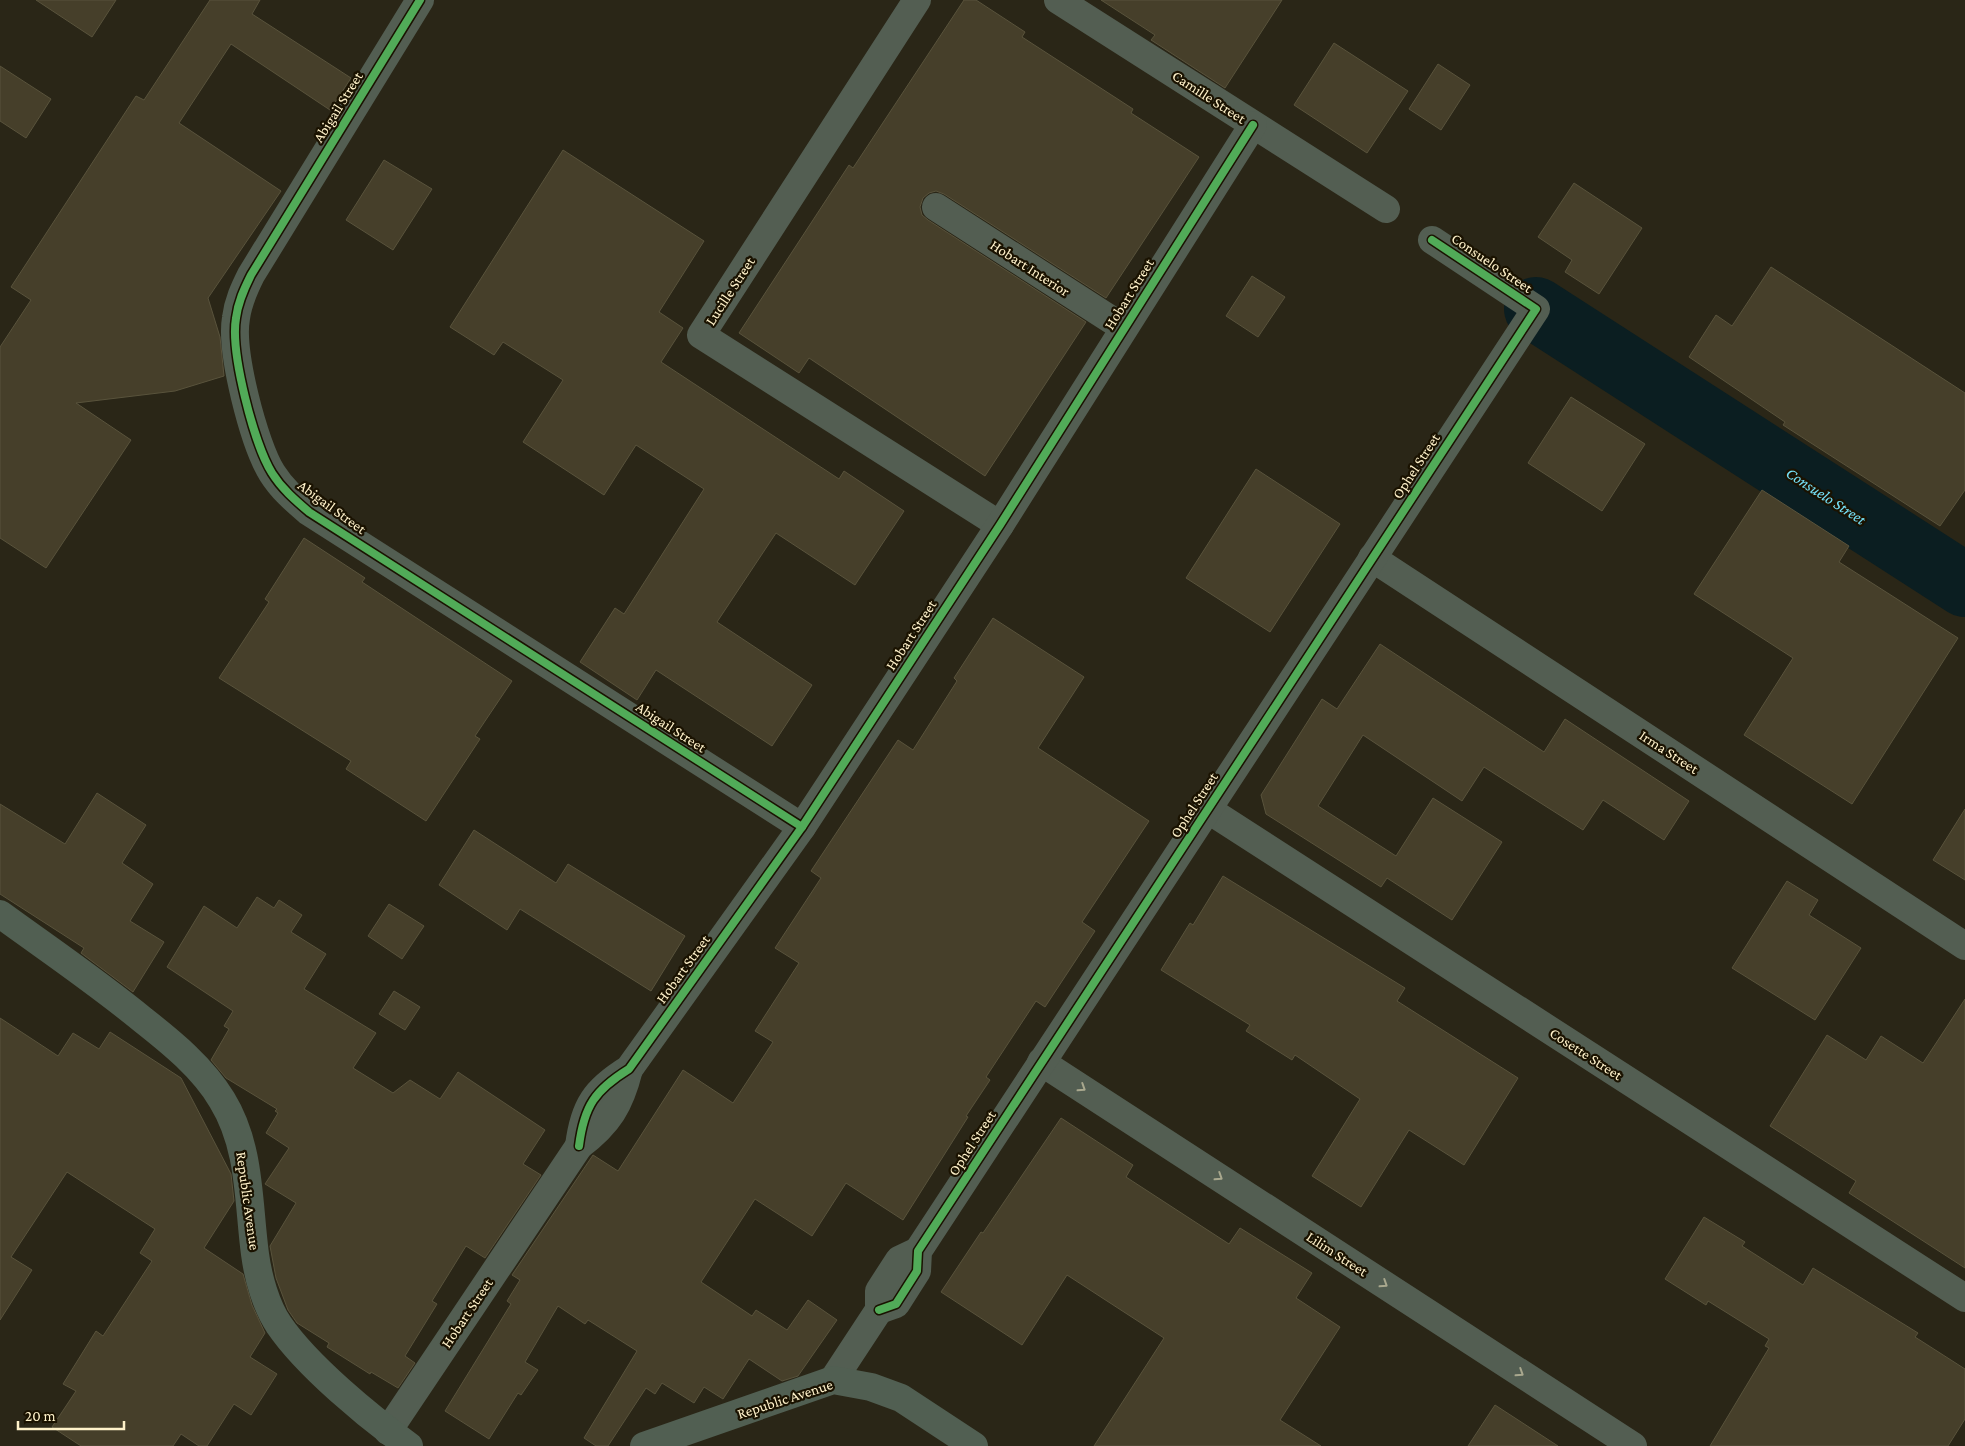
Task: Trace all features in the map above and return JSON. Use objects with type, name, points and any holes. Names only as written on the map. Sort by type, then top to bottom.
[{"type":"main road","name":"Republic Avenue","points":[[0,914],[124,1004],[168,1040],[194,1066],[222,1100],[240,1143],[249,1182],[255,1255],[264,1293],[279,1325],[308,1358],[392,1441]]},
{"type":"main road","name":"Republic Avenue","points":[[644,1446],[833,1380],[871,1387],[901,1398],[974,1446]]},
{"type":"street","name":"Abigail Street","points":[[420,0],[251,275],[240,296],[235,320],[236,342],[243,385],[260,450],[272,474],[289,495],[309,512],[802,827]]},
{"type":"street","name":"Lucille Street","points":[[917,0],[701,335],[1000,525]]},
{"type":"street","name":"Camille Street","points":[[1058,0],[1386,209]]},
{"type":"street","name":"Hobart Street","points":[[392,1441],[579,1146],[598,1132],[613,1113],[623,1092],[629,1069],[802,827],[1000,525],[1253,125]]},
{"type":"street","name":"Hobart Interior","points":[[936,207],[1124,328]]},
{"type":"street","name":"Consuelo Street","points":[[1432,240],[1536,309]]},
{"type":"street","name":"Ophel Street","points":[[833,1380],[879,1310],[879,1292],[899,1260],[918,1251],[1536,309]]},
{"type":"street","name":"Irma Street","points":[[1372,558],[1965,946]]},
{"type":"street","name":"Cosette Street","points":[[1207,810],[1965,1298]]},
{"type":"street","name":"Lilim Street","points":[[1041,1062],[1632,1446]]},
{"type":"building","points":[[36,0],[116,0],[92,37]]},
{"type":"building","points":[[210,0],[260,0],[252,14],[351,78],[330,110],[231,44],[179,123],[281,191],[208,298],[220,337],[224,376],[175,391],[76,403],[131,440],[46,568],[0,538],[0,347],[31,300],[11,287],[136,96],[144,100]]},
{"type":"building","points":[[964,0],[976,0],[1025,32],[1022,37],[1133,109],[1131,113],[1199,157],[1106,298],[944,194],[936,191],[929,193],[923,198],[920,207],[922,215],[928,220],[1086,322],[985,476],[809,358],[799,373],[739,333],[849,165],[853,168]]},
{"type":"building","points":[[1101,0],[1282,0],[1225,88],[1151,40],[1155,35]]},
{"type":"building","points":[[1334,43],[1408,91],[1367,153],[1294,105]]},
{"type":"building","points":[[1438,64],[1470,85],[1441,130],[1409,109]]},
{"type":"building","points":[[0,66],[51,99],[26,138],[0,121]]},
{"type":"building","points":[[563,150],[704,241],[659,312],[683,328],[661,362],[839,479],[844,471],[904,511],[855,585],[776,533],[717,622],[812,685],[772,746],[656,670],[637,700],[580,662],[615,608],[624,614],[704,489],[636,445],[604,495],[523,442],[563,380],[503,342],[494,355],[450,327]]},
{"type":"building","points":[[384,160],[432,189],[393,250],[346,220]]},
{"type":"building","points":[[1574,183],[1642,228],[1599,294],[1565,272],[1572,260],[1538,237]]},
{"type":"building","points":[[1771,267],[1965,393],[1965,490],[1940,526],[1783,425],[1785,422],[1689,357],[1716,315],[1732,326]]},
{"type":"building","points":[[1252,276],[1285,297],[1258,337],[1226,316]]},
{"type":"building","points":[[1571,397],[1645,444],[1602,511],[1528,463]]},
{"type":"building","points":[[1256,469],[1340,524],[1270,632],[1186,578]]},
{"type":"building","points":[[1762,490],[1849,546],[1839,562],[1958,638],[1852,804],[1744,735],[1793,658],[1694,594]]},
{"type":"building","points":[[304,538],[365,578],[362,582],[512,681],[475,736],[480,739],[426,821],[346,769],[351,761],[219,678],[269,602],[265,599]]},
{"type":"building","points":[[993,618],[1084,677],[1038,748],[1149,821],[1082,922],[1095,931],[1045,1007],[1036,1001],[986,1077],[990,1080],[903,1220],[846,1183],[812,1236],[755,1199],[701,1282],[752,1316],[756,1310],[787,1330],[808,1300],[837,1320],[798,1376],[782,1381],[749,1359],[723,1399],[704,1387],[694,1403],[662,1383],[655,1394],[646,1388],[608,1446],[596,1446],[584,1438],[637,1351],[588,1320],[585,1324],[558,1306],[525,1362],[538,1370],[521,1395],[518,1393],[489,1439],[445,1411],[511,1304],[507,1301],[520,1280],[512,1275],[593,1155],[618,1171],[683,1070],[733,1103],[773,1042],[755,1031],[799,963],[775,948],[821,878],[811,871],[898,740],[913,750],[957,681],[954,678]]},
{"type":"building","points":[[1380,644],[1544,752],[1565,719],[1689,801],[1664,840],[1603,800],[1583,830],[1484,767],[1462,801],[1363,735],[1318,806],[1396,856],[1433,798],[1502,842],[1452,920],[1387,878],[1381,887],[1266,814],[1261,795],[1322,699],[1337,709]]},
{"type":"building","points":[[97,793],[146,825],[122,863],[153,884],[130,921],[164,942],[133,992],[81,953],[84,948],[0,894],[0,804],[65,844]]},
{"type":"building","points":[[1965,809],[1965,880],[1933,860]]},
{"type":"building","points":[[474,830],[556,883],[568,864],[685,936],[651,991],[520,909],[507,930],[439,885]]},
{"type":"building","points":[[1223,876],[1405,988],[1397,1001],[1518,1078],[1464,1165],[1409,1130],[1361,1207],[1312,1176],[1360,1099],[1295,1055],[1292,1060],[1246,1031],[1250,1025],[1161,970],[1190,923],[1193,925]]},
{"type":"building","points":[[1787,881],[1818,900],[1809,915],[1861,948],[1815,1020],[1732,968]]},
{"type":"building","points":[[257,897],[274,908],[279,900],[302,915],[291,932],[326,954],[304,989],[376,1033],[353,1068],[393,1093],[410,1080],[440,1099],[458,1072],[545,1130],[523,1164],[541,1175],[485,1258],[466,1246],[432,1301],[437,1304],[405,1356],[415,1363],[398,1388],[371,1372],[370,1374],[327,1347],[329,1343],[297,1323],[288,1310],[276,1278],[270,1246],[296,1203],[265,1184],[289,1148],[266,1133],[278,1113],[275,1111],[277,1109],[226,1078],[211,1060],[229,1029],[224,1026],[233,1011],[167,967],[204,906],[237,928]]},
{"type":"building","points":[[389,904],[424,926],[402,959],[368,936]]},
{"type":"building","points":[[394,991],[420,1007],[405,1030],[379,1014]]},
{"type":"building","points":[[1965,999],[1965,1268],[1849,1193],[1856,1181],[1770,1126],[1827,1035],[1866,1060],[1881,1036],[1923,1063]]},
{"type":"building","points":[[0,1018],[58,1056],[73,1033],[99,1049],[110,1032],[181,1078],[231,1174],[234,1201],[204,1248],[243,1274],[252,1305],[265,1333],[250,1357],[277,1374],[251,1415],[234,1404],[207,1446],[199,1446],[181,1434],[173,1446],[81,1446],[52,1427],[76,1391],[63,1384],[96,1331],[103,1336],[152,1261],[140,1253],[155,1229],[67,1172],[11,1257],[32,1270],[0,1320]]},
{"type":"building","points":[[1061,1118],[1133,1165],[1126,1177],[1229,1244],[1240,1228],[1312,1273],[1296,1298],[1340,1327],[1280,1420],[1321,1446],[1094,1446],[1164,1338],[1067,1275],[1022,1345],[941,1292]]},
{"type":"building","points":[[1704,1217],[1745,1242],[1742,1246],[1803,1285],[1813,1268],[1918,1333],[1915,1337],[1965,1369],[1965,1419],[1948,1446],[1710,1446],[1769,1348],[1765,1346],[1769,1339],[1708,1301],[1706,1305],[1665,1279]]},
{"type":"building","points":[[1495,1405],[1558,1446],[1468,1446]]},
{"type":"waterway","name":"Consuelo Street","points":[[1536,309],[1965,585]]},
{"type":"cycle path","points":[[420,0],[251,275],[240,301],[235,333],[240,374],[251,420],[265,459],[280,484],[309,512],[802,827]]},
{"type":"cycle path","points":[[579,1146],[584,1120],[593,1100],[608,1084],[629,1069],[802,827],[1000,525],[1253,125]]},
{"type":"cycle path","points":[[879,1310],[896,1304],[917,1271],[918,1251],[1536,309],[1432,240]]}]
